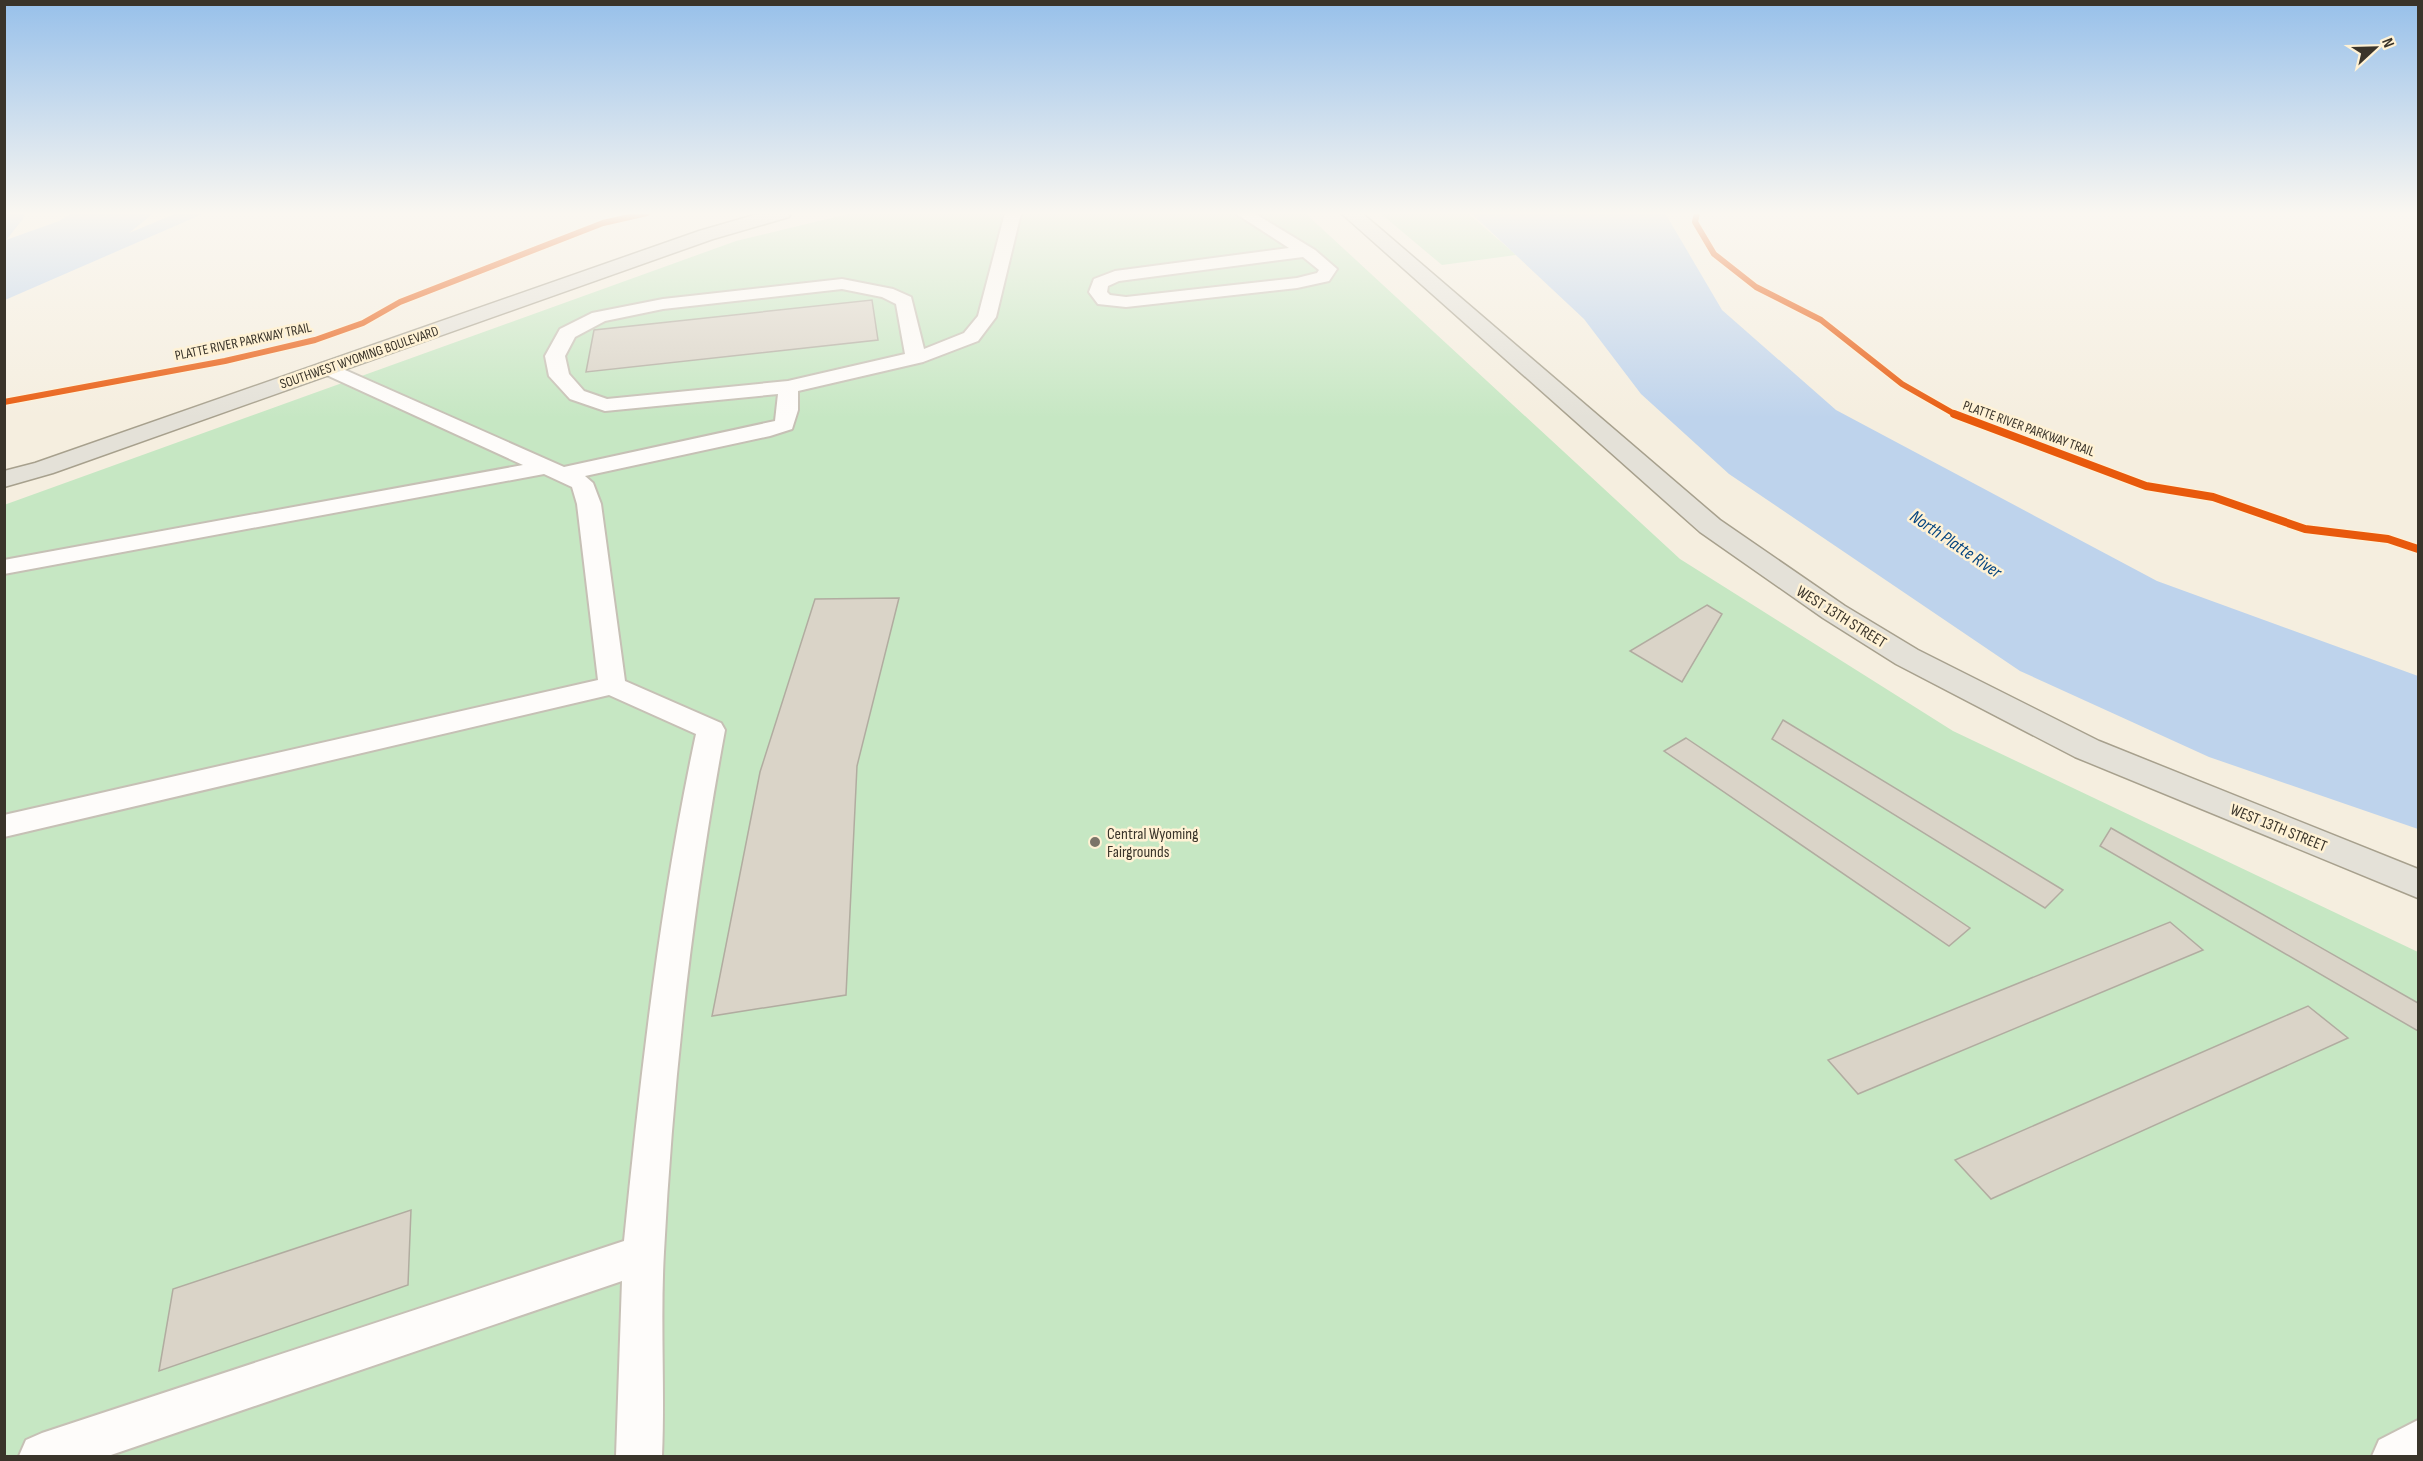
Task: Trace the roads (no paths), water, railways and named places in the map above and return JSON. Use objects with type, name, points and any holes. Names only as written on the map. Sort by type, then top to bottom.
[{"type":"main road","name":"SOUTHWEST WYOMING BOULEVARD","points":[[4,479],[55,464],[577,281]]},
{"type":"main road","name":"WEST 13TH STREET","points":[[1428,281],[1710,526],[1766,567],[1907,657],[2087,749],[2418,884]]},
{"type":"lane","points":[[916,358],[905,301],[887,293],[842,284],[663,304],[599,317],[567,333],[555,356],[559,376],[577,395],[605,405],[788,387],[916,358],[971,337],[987,317],[996,281]]},
{"type":"lane","points":[[1104,281],[1100,283],[1098,292],[1104,300],[1126,302],[1305,281]]},
{"type":"lane","points":[[327,369],[582,483],[589,504],[612,686]]},
{"type":"lane","points":[[4,567],[555,470],[785,425],[788,410],[788,387]]},
{"type":"lane","points":[[4,826],[612,686],[711,730],[697,793],[668,995],[643,1254],[639,1456]]},
{"type":"lane","points":[[42,1456],[643,1254]]},
{"type":"lane","points":[[2395,1456],[2418,1443]]},
{"type":"water","points":[[5,281],[48,281],[5,300]]},
{"type":"water","name":"North Platte River","points":[[1544,281],[1705,281],[1722,310],[1836,410],[2157,581],[2418,676],[2418,829],[2209,757],[2020,671],[1729,474],[1641,394],[1584,319]]},
{"type":"place","name":"Central Wyoming Fairgrounds","points":[[1095,842]]}]
